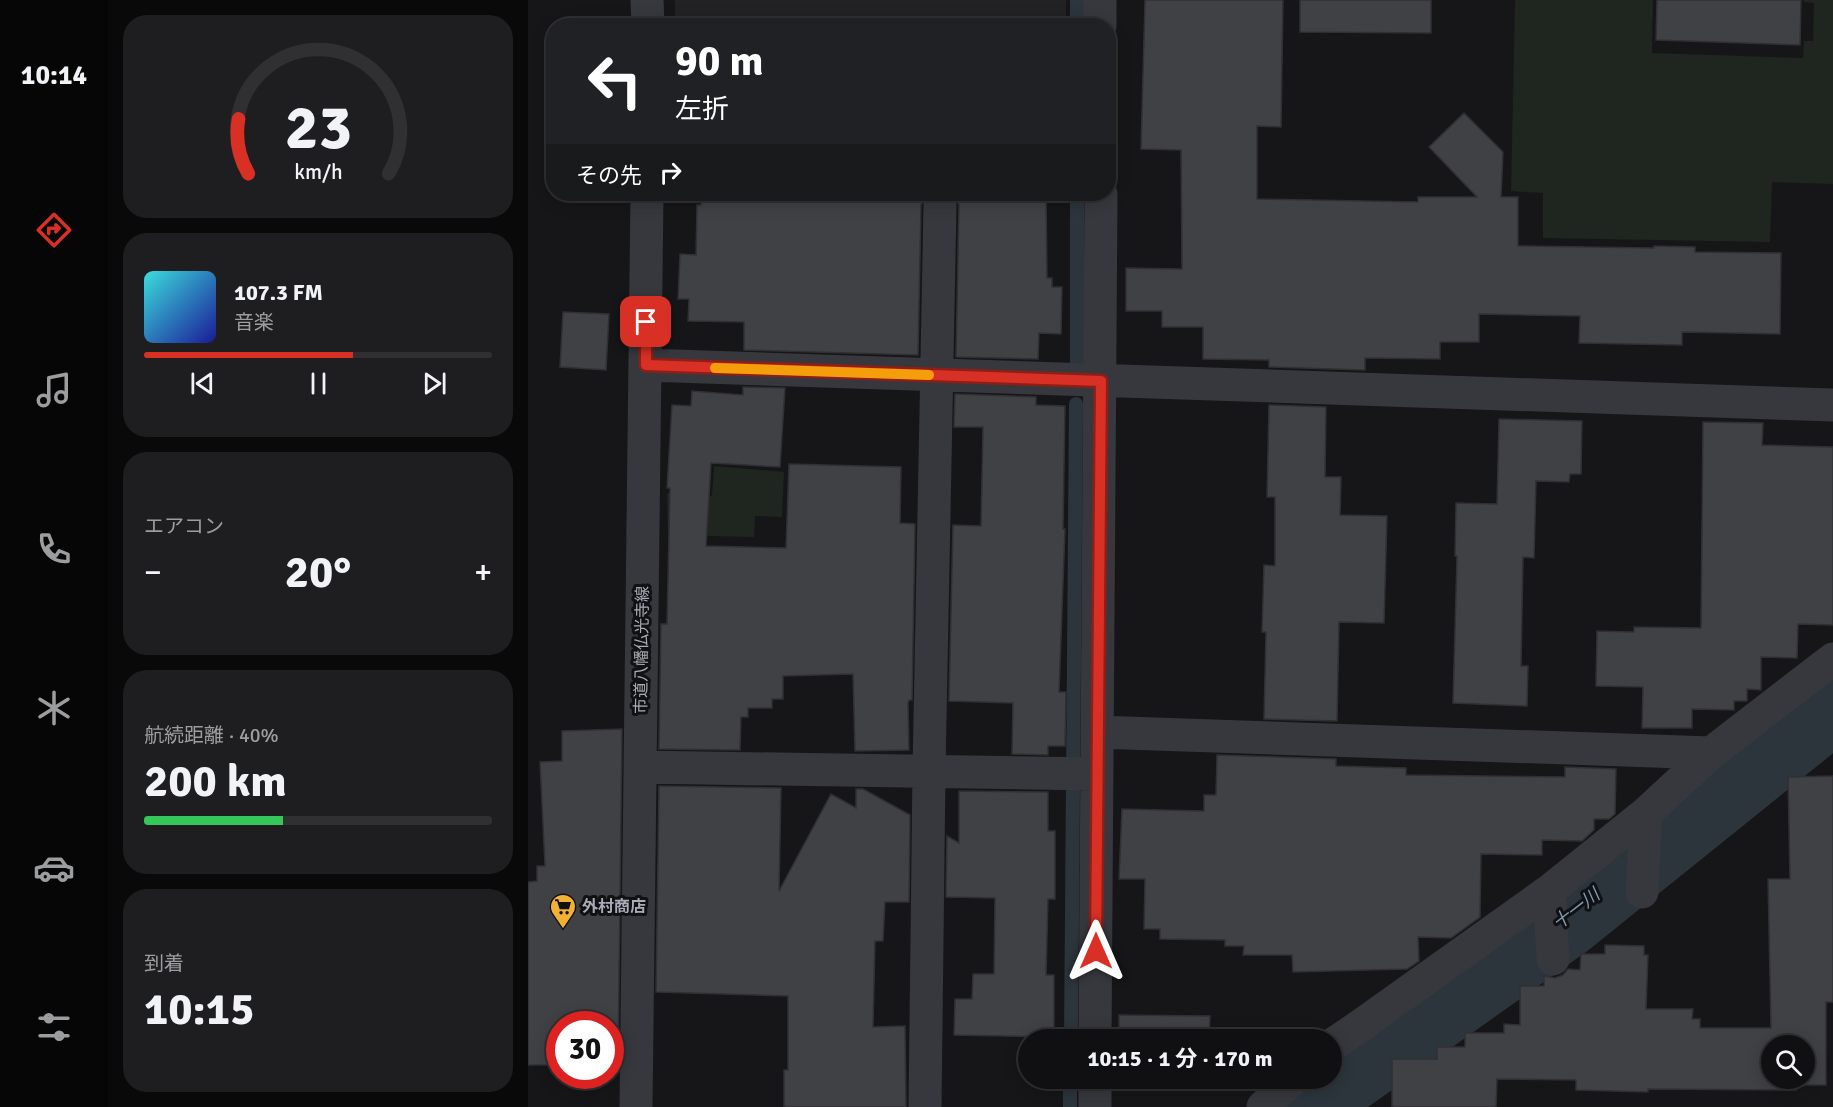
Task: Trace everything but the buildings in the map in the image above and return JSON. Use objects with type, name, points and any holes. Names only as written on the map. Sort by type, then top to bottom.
[{"type":"street","points":[[648,0],[648,18]]},
{"type":"street","points":[[1100,0],[1100,18]]},
{"type":"street","name":"市道八幡仏光寺線","points":[[636,1107],[647,201]]},
{"type":"street","points":[[1094,1029],[1080,774],[1097,732],[1101,201]]},
{"type":"street","points":[[925,1107],[940,205]]},
{"type":"street","points":[[646,365],[1833,405]]},
{"type":"street","points":[[1342,1038],[1550,897],[1646,819],[1711,753],[1833,659]]},
{"type":"street","points":[[1097,732],[1711,753]]},
{"type":"street","points":[[640,767],[1080,774]]},
{"type":"street","points":[[1642,892],[1646,819]]},
{"type":"street","points":[[1550,897],[1553,959]]},
{"type":"street","points":[[1095,1089],[1095,1107]]},
{"type":"street","points":[[1263,1107],[1282,1089]]},
{"type":"shaded area","points":[[675,0],[1066,0],[1066,18],[675,18]]},
{"type":"shaded area","points":[[1515,0],[1653,0],[1652,53],[1803,58],[1804,41],[1813,41],[1814,3],[1804,2],[1804,0],[1833,0],[1833,184],[1772,182],[1770,242],[1543,238],[1543,193],[1511,191]]},
{"type":"shaded area","points":[[714,466],[784,472],[782,517],[755,516],[754,537],[668,535],[667,493],[712,496]]},
{"type":"waterway","points":[[1077,0],[1077,18]]},
{"type":"waterway","points":[[1077,201],[1077,363]]},
{"type":"waterway","points":[[1071,1029],[1076,404]]},
{"type":"waterway","name":"十一川","points":[[1313,1107],[1337,1080],[1562,920],[1833,702]]},
{"type":"waterway","points":[[1070,1089],[1070,1107]]},
{"type":"slow traffic","points":[[715,368],[929,375]]},
{"type":"place","name":"外村商店","points":[[563,930]]},
{"type":"route","points":[[646,322],[646,365],[1101,381],[1096,951]]}]
